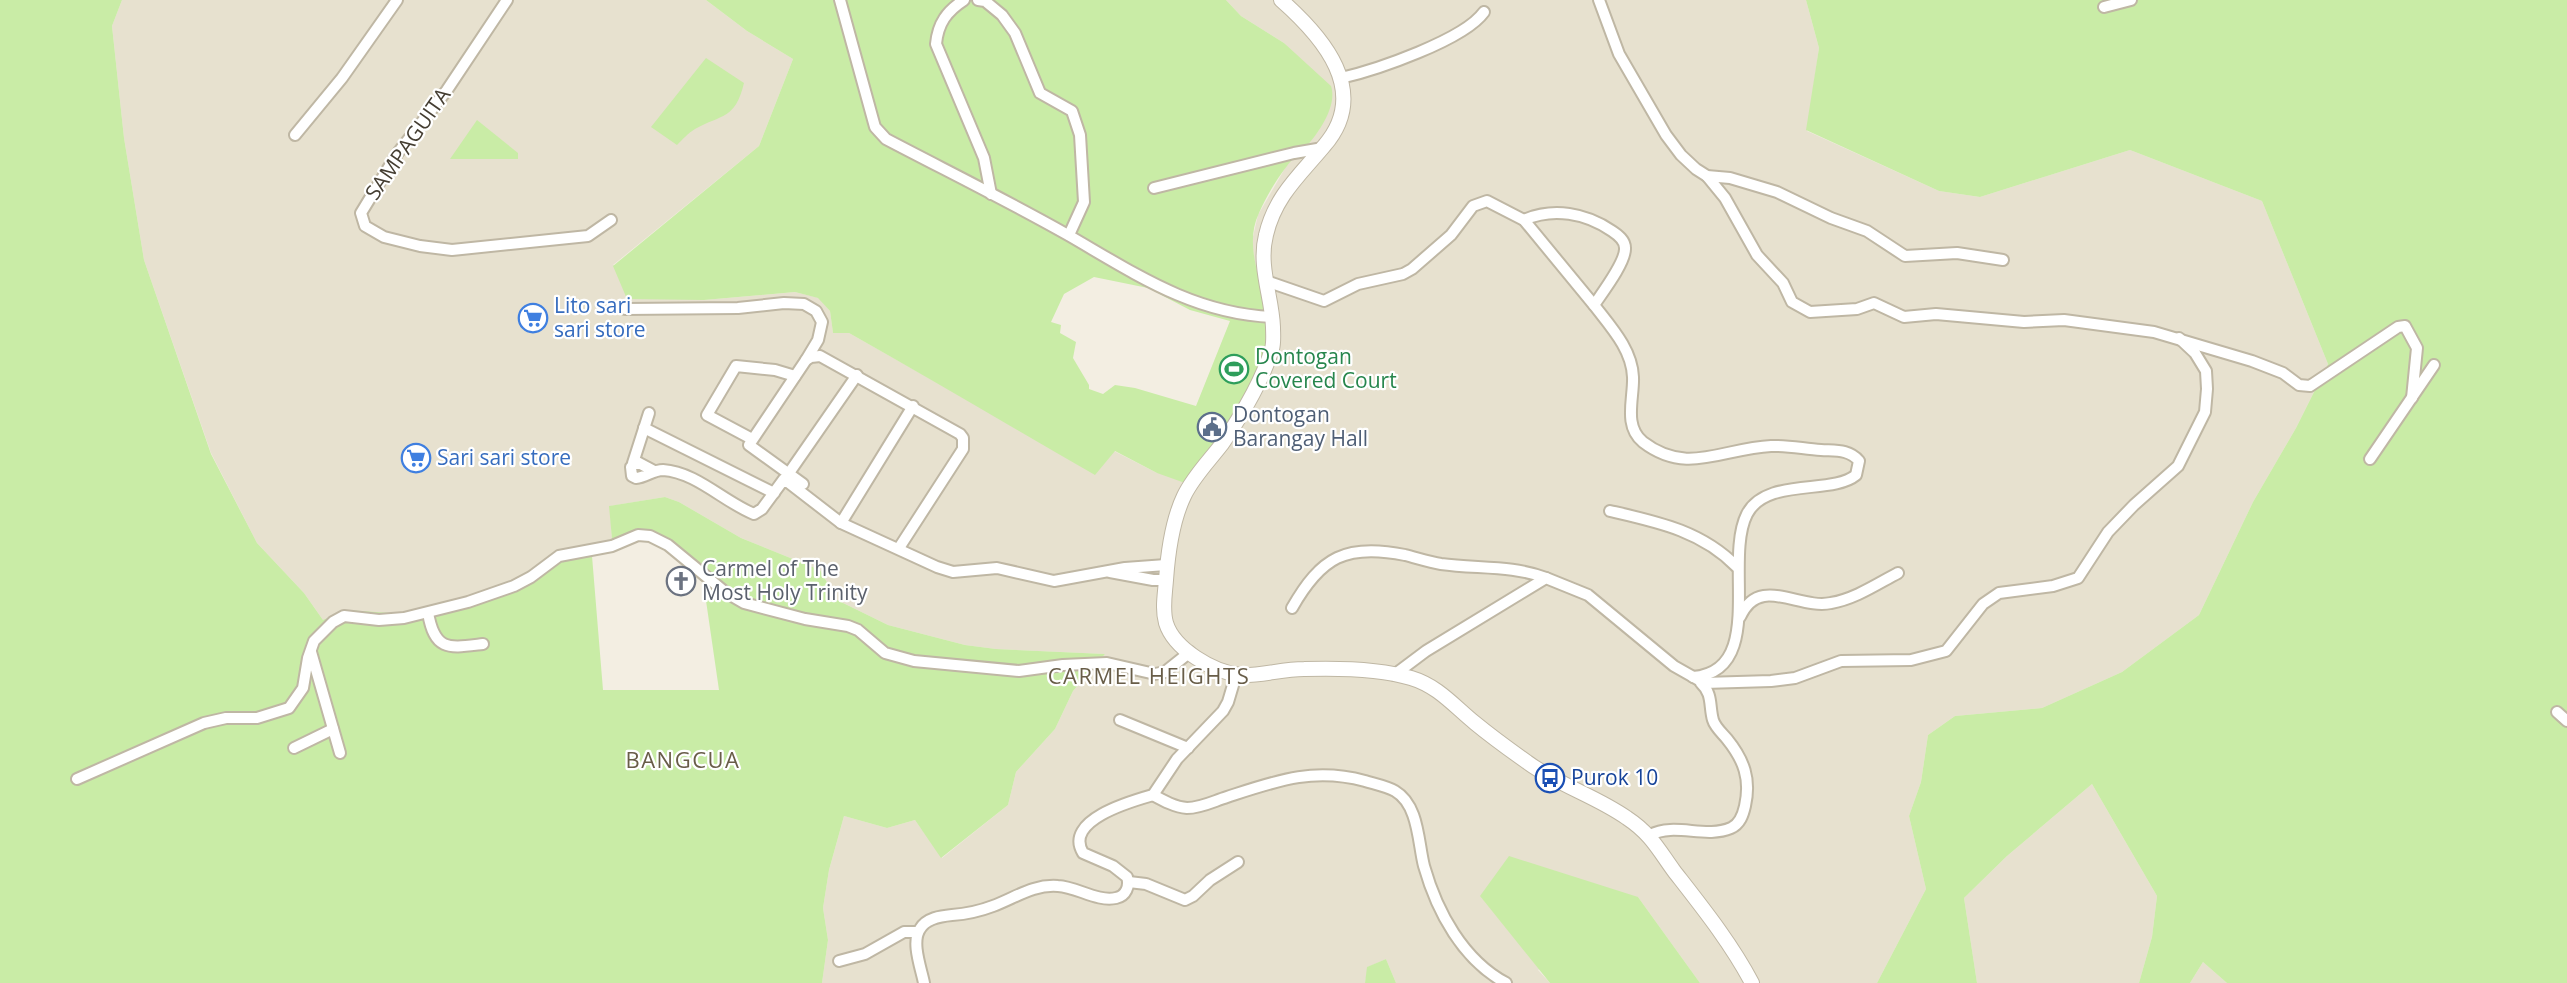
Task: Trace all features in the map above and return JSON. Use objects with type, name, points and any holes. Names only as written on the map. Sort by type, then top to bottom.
[{"type":"street","points":[[295,135],[342,78],[397,0]]},
{"type":"street","name":"SAMPAGUITA","points":[[507,0],[447,90],[397,154],[361,213],[361,220],[365,226],[384,237],[420,246],[452,250],[588,236],[610,220]]},
{"type":"street","points":[[964,0],[949,10],[937,30],[936,44],[984,159],[991,194]]},
{"type":"street","points":[[978,0],[985,2],[1002,15],[1015,33],[1040,93],[1072,111],[1080,135],[1084,202],[1069,236]]},
{"type":"street","points":[[1282,0],[1310,27],[1330,54],[1341,78],[1343,94],[1341,116],[1336,129],[1323,148],[1294,178],[1272,217],[1264,243],[1263,265],[1273,317],[1274,346],[1262,374],[1228,433],[1185,494],[1173,528],[1166,565],[1164,601],[1166,621],[1171,633],[1190,652],[1236,675],[1303,669],[1408,677],[1434,688],[1550,778],[1627,817],[1650,835],[1734,951],[1752,983]]},
{"type":"street","points":[[1599,0],[1619,54],[1666,135],[1681,155],[1707,176],[1725,198],[1757,255],[1783,283],[1792,302],[1810,312],[1857,309],[1874,303],[1904,317],[1936,314],[2024,322],[2064,320],[2154,332],[2252,361],[2283,373],[2300,385],[2310,386],[2398,327],[2405,326],[2417,348],[2412,398]]},
{"type":"street","points":[[2104,7],[2131,0]]},
{"type":"street","points":[[844,2],[875,127],[886,140],[991,194],[1120,266],[1204,306],[1249,316],[1273,317]]},
{"type":"street","points":[[1341,78],[1396,62],[1470,26],[1484,12]]},
{"type":"street","points":[[1154,188],[1294,153],[1323,148]]},
{"type":"street","points":[[1707,176],[1730,178],[1777,192],[1831,218],[1868,231],[1905,256],[1966,254],[2003,260]]},
{"type":"street","points":[[1266,281],[1324,301],[1358,284],[1412,270],[1451,235],[1477,203],[1490,201],[1524,220],[1594,305],[1626,349],[1633,374],[1630,410],[1634,430],[1642,441],[1657,450],[1681,459],[1693,460],[1753,448],[1787,446],[1843,451],[1858,461],[1856,475],[1846,481],[1782,491],[1757,502],[1746,516],[1737,567],[1739,620]]},
{"type":"street","points":[[1524,220],[1550,213],[1578,216],[1603,225],[1623,240],[1625,248],[1622,260],[1594,305]]},
{"type":"street","points":[[625,309],[738,308],[784,303],[804,304],[816,311],[822,322],[818,340],[749,445],[789,474],[842,521]]},
{"type":"street","points":[[1697,680],[1771,681],[1795,678],[1841,661],[1911,660],[1946,651],[1983,604],[1999,593],[2052,586],[2078,578],[2108,532],[2134,505],[2178,466],[2205,412],[2206,371],[2195,353],[2179,338]]},
{"type":"street","points":[[806,360],[820,356],[960,434],[964,444],[963,449],[899,548]]},
{"type":"street","points":[[2370,459],[2434,364]]},
{"type":"street","points":[[752,439],[707,415],[736,366],[775,370],[795,376]]},
{"type":"street","points":[[789,474],[857,375]]},
{"type":"street","points":[[842,521],[912,406]]},
{"type":"street","points":[[649,413],[630,471],[634,478],[654,471],[666,470],[694,480],[754,514],[762,509],[784,479],[842,521],[923,561],[953,572],[997,568],[1054,581],[1104,571],[1166,565]]},
{"type":"street","points":[[644,428],[774,493]]},
{"type":"street","points":[[1610,511],[1668,525],[1705,540],[1737,567]]},
{"type":"street","points":[[77,779],[204,723],[226,718],[257,718],[289,708],[303,688],[310,649],[321,634],[344,616],[379,620],[404,618],[468,602],[514,586],[531,577],[559,556],[612,546],[632,537],[645,535],[668,545],[712,581],[744,603],[805,619],[848,626],[858,630],[885,653],[914,661],[1019,671],[1063,665],[1107,663],[1155,674],[1165,672],[1190,652]]},
{"type":"street","points":[[1292,608],[1306,584],[1319,569],[1350,553],[1375,550],[1441,564],[1512,568],[1546,578],[1588,595],[1674,666],[1697,680],[1710,693],[1713,719],[1745,766],[1748,788],[1743,814],[1738,822],[1729,829],[1700,831],[1674,829],[1658,831],[1650,835]]},
{"type":"street","points":[[1104,571],[1153,580],[1166,580]]},
{"type":"street","points":[[1697,680],[1713,674],[1727,661],[1744,609],[1761,596],[1776,595],[1810,603],[1833,603],[1856,595],[1898,573]]},
{"type":"street","points":[[1394,675],[1426,651],[1546,578]]},
{"type":"street","points":[[428,612],[433,634],[444,646],[483,644]]},
{"type":"street","points":[[310,649],[340,753]]},
{"type":"street","points":[[1236,675],[1223,711],[1188,748],[1153,795],[1129,802],[1097,817],[1087,825],[1079,839],[1083,853],[1120,870],[1129,882],[1146,884],[1185,900],[1194,896],[1210,880],[1238,862]]},
{"type":"street","points":[[2557,712],[2567,721]]},
{"type":"street","points":[[1120,720],[1188,748]]},
{"type":"street","points":[[294,748],[333,729]]},
{"type":"street","points":[[1153,795],[1178,807],[1194,807],[1281,779],[1316,775],[1343,775],[1393,790],[1409,807],[1416,824],[1424,867],[1453,932],[1479,965],[1503,981]]},
{"type":"street","points":[[924,983],[917,948],[918,932],[922,925],[932,920],[993,906],[1031,889],[1058,886],[1103,898],[1116,898],[1125,893],[1129,882]]},
{"type":"street","points":[[838,961],[865,954],[904,932],[918,932]]},
{"type":"shaded area","points":[[122,0],[706,0],[747,31],[793,59],[759,146],[613,265],[704,300],[795,292],[819,298],[830,311],[833,333],[849,333],[1016,429],[1114,451],[1157,473],[1265,298],[1255,266],[1252,241],[1258,215],[1288,163],[1304,149],[1319,130],[1332,98],[1284,43],[1241,16],[1226,0],[1806,0],[1819,48],[1807,131],[1939,191],[1980,197],[2130,150],[2262,201],[2328,364],[2296,428],[2253,502],[2199,615],[2122,672],[2042,708],[1955,716],[1928,735],[1921,782],[1909,816],[1926,889],[1877,983],[1700,983],[1638,897],[1538,970],[1550,983],[1396,983],[1386,959],[1368,967],[1365,983],[822,983],[828,940],[823,908],[829,870],[844,816],[887,828],[915,820],[942,858],[1008,805],[1016,772],[1055,729],[1073,691],[1105,654],[996,649],[965,645],[888,625],[837,600],[820,570],[741,538],[679,502],[665,497],[610,506],[612,539],[573,550],[498,588],[406,614],[323,620],[304,593],[257,543],[211,453],[144,260],[124,138],[112,26]]},
{"type":"shaded area","points":[[2092,784],[2157,896],[2152,937],[2139,983],[1977,983],[1964,898],[2007,856]]},
{"type":"shaded area","points":[[2203,962],[2227,983],[2190,983]]},
{"type":"green space","points":[[0,0],[122,0],[112,26],[124,138],[144,260],[211,454],[257,543],[304,593],[323,620],[346,610],[406,614],[428,610],[498,588],[573,550],[612,539],[609,506],[665,497],[679,502],[741,538],[820,570],[837,600],[888,625],[965,645],[996,649],[1105,654],[1073,691],[1055,729],[1016,772],[1008,805],[941,858],[915,820],[887,828],[844,816],[829,870],[823,908],[828,940],[822,983],[0,983]],"holes":[[[648,540],[666,548],[703,580],[719,690],[603,690],[592,556],[627,544]]]},
{"type":"green space","points":[[706,0],[1226,0],[1241,16],[1284,43],[1331,86],[1332,102],[1325,120],[1314,137],[1275,183],[1259,213],[1254,229],[1255,261],[1268,327],[1262,362],[1255,380],[1234,417],[1185,483],[1157,473],[1115,451],[1095,475],[849,333],[833,333],[830,311],[818,298],[795,292],[704,300],[627,299],[613,266],[759,146],[793,59],[747,31]],"holes":[[[1094,277],[1148,288],[1190,310],[1230,321],[1196,406],[1135,388],[1115,385],[1103,394],[1089,389],[1089,385],[1073,358],[1076,342],[1060,333],[1061,325],[1051,322],[1064,294]]]},
{"type":"green space","points":[[1806,0],[2567,0],[2567,983],[2227,983],[2203,962],[2190,983],[2139,983],[2152,937],[2157,896],[2092,784],[2007,856],[1964,898],[1977,983],[1877,983],[1926,889],[1909,816],[1921,782],[1928,735],[1955,716],[2042,708],[2122,672],[2199,615],[2253,502],[2296,428],[2328,364],[2262,201],[2130,150],[1980,197],[1939,191],[1806,130],[1819,48]]},
{"type":"green space","points":[[706,58],[744,83],[740,95],[732,110],[695,129],[677,145],[651,127]]},
{"type":"green space","points":[[477,120],[518,153],[518,159],[450,159]]},
{"type":"green space","points":[[1509,856],[1638,897],[1700,983],[1550,983],[1480,896]]},
{"type":"green space","points":[[1386,959],[1396,983],[1365,983],[1367,967]]},
{"type":"place","name":"Lito sari sari store","points":[[533,318]]},
{"type":"place","name":"Dontogan Covered Court","points":[[1234,369]]},
{"type":"place","name":"Dontogan Barangay Hall","points":[[1212,427]]},
{"type":"place","name":"Sari sari store","points":[[416,458]]},
{"type":"place","name":"Carmel of The Most Holy Trinity","points":[[681,581]]},
{"type":"place","name":"Purok 10","points":[[1550,778]]},
{"type":"district","name":"CARMEL HEIGHTS","points":[[1149,676]]},
{"type":"district","name":"BANGCUA","points":[[683,760]]}]
